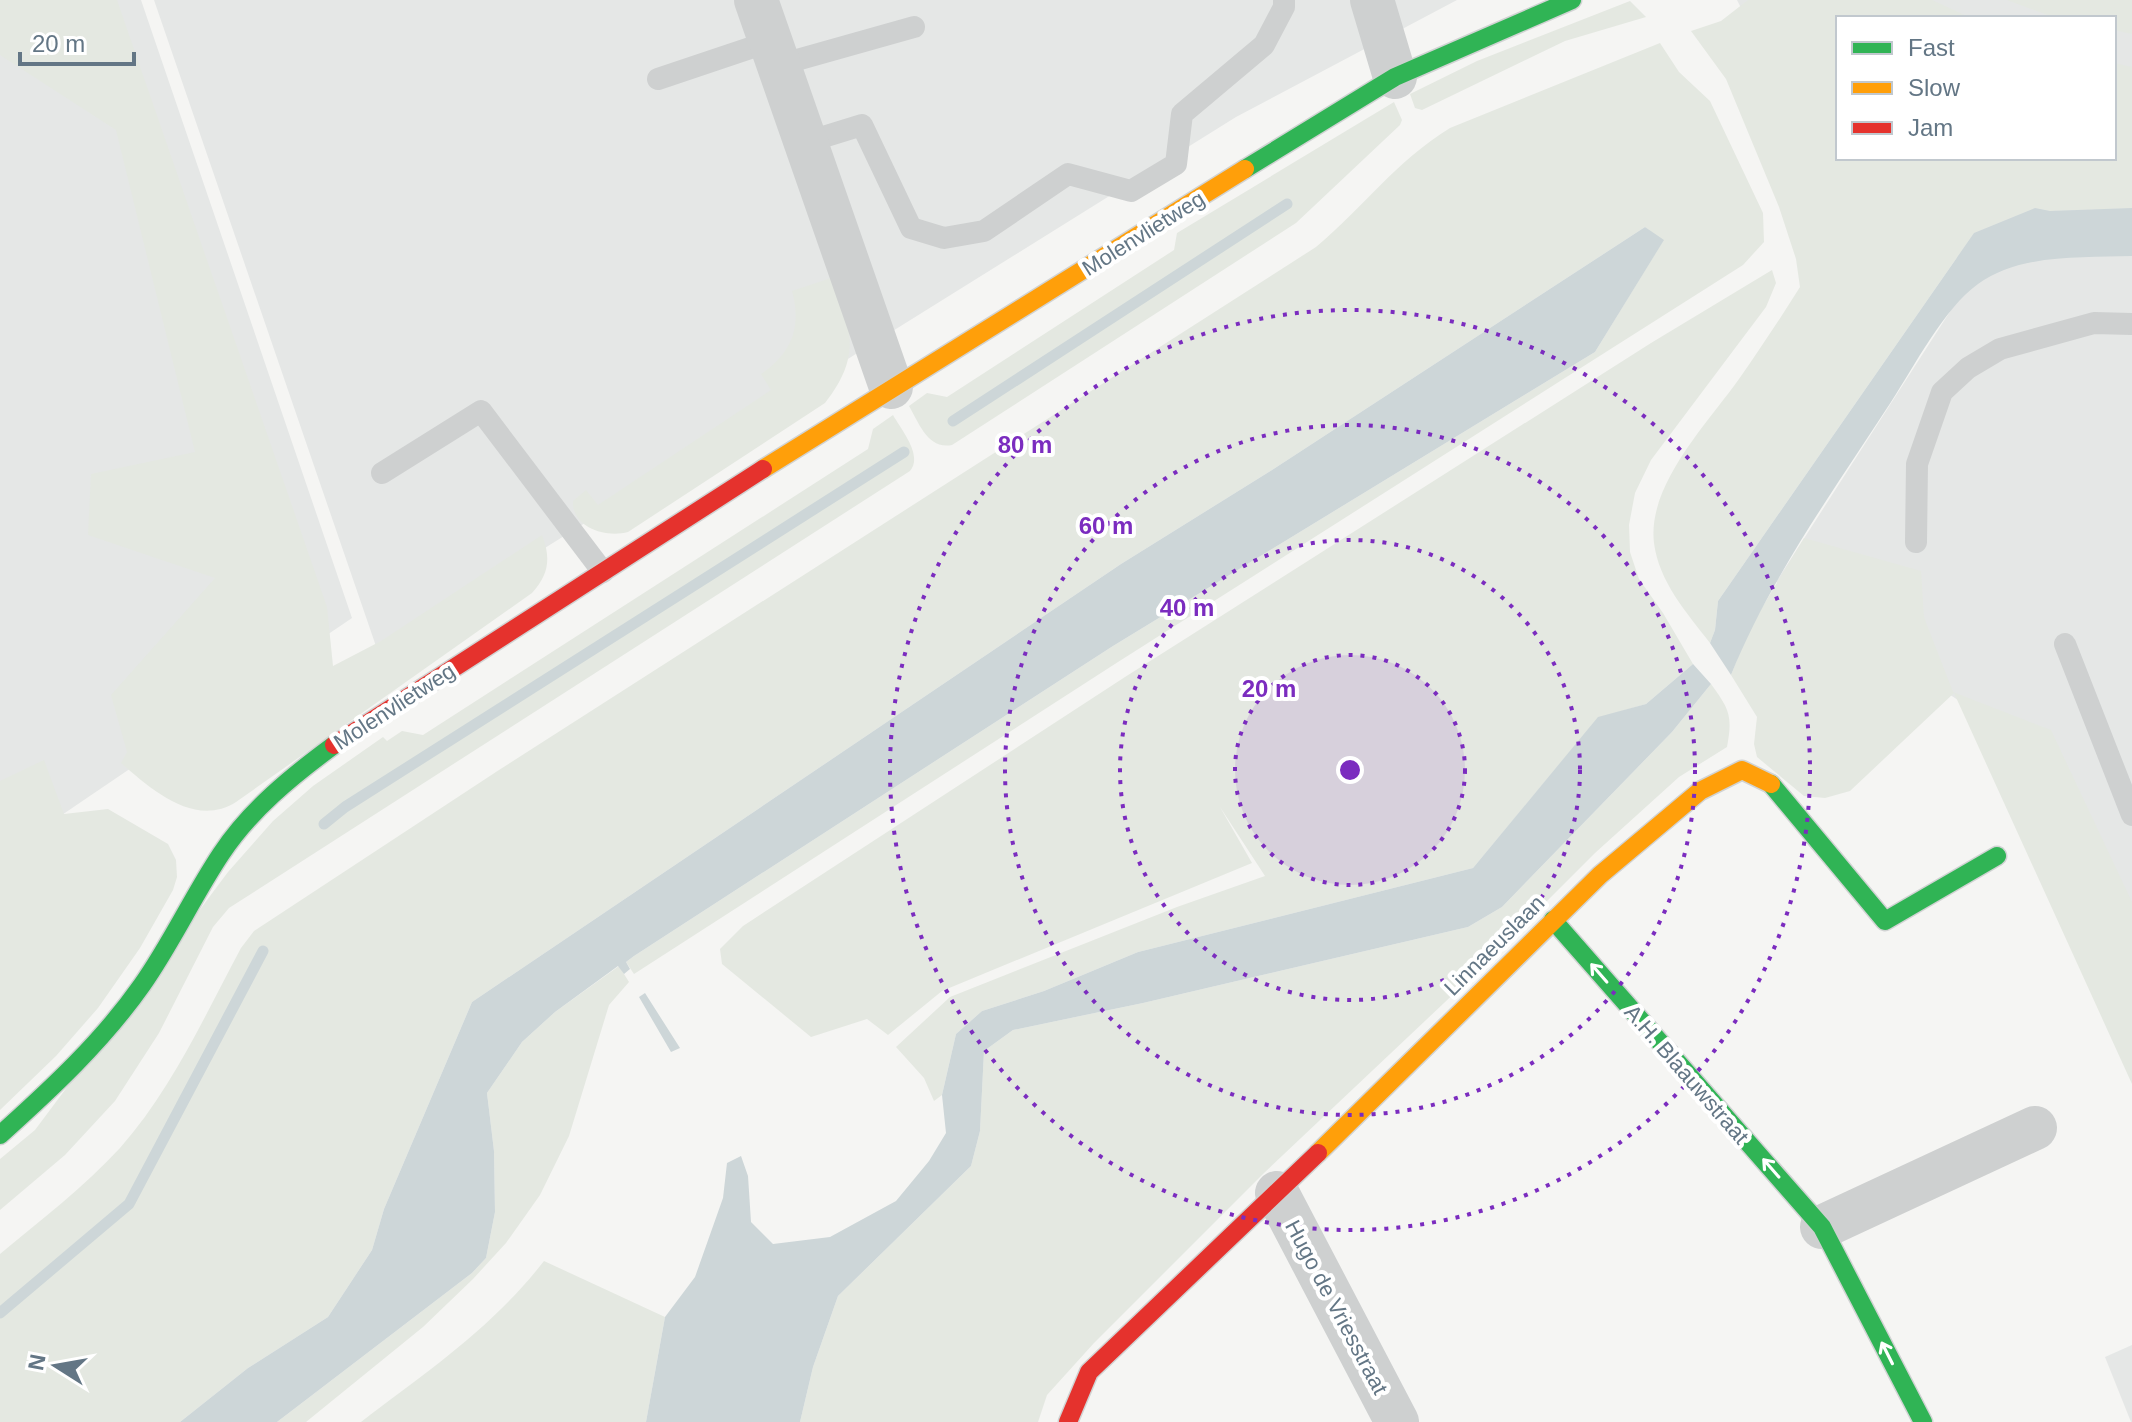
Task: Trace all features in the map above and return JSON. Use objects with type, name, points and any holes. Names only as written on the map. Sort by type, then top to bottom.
[{"type":"street","points":[[756,0],[891,387]]},
{"type":"street","points":[[1372,0],[1395,77]]},
{"type":"street","name":"Molenvlietweg","points":[[0,1135],[68,1074],[142,985],[222,852],[285,781],[358,727],[891,387],[1395,77],[1572,0]]},
{"type":"street","name":"Linnaeuslaan","points":[[1068,1422],[1089,1372],[1277,1193],[1600,875],[1700,791],[1742,770],[1770,783],[1885,921],[1997,856]]},
{"type":"street","name":"A.H. Blaauwstraat","points":[[1553,920],[1822,1227],[1923,1422]]},
{"type":"street","points":[[1822,1227],[2035,1128]]},
{"type":"street","name":"Hugo de Vriesstraat","points":[[1277,1193],[1397,1422]]},
{"type":"lane","points":[[1131,191],[1176,164],[1182,114],[1264,45],[1284,7],[1284,0]]},
{"type":"lane","points":[[658,79],[914,27]]},
{"type":"lane","points":[[807,142],[862,125],[911,228],[944,238],[984,231],[1068,174],[1131,191],[1158,224]]},
{"type":"lane","points":[[1916,542],[1917,464],[1942,392],[1968,368],[2000,349],[2094,323],[2132,324]]},
{"type":"lane","points":[[382,473],[481,411],[603,572]]},
{"type":"lane","points":[[2065,644],[2132,815]]},
{"type":"shaded area","points":[[0,0],[141,0],[352,618],[0,857]]},
{"type":"shaded area","points":[[0,0],[117,0],[327,607],[333,666],[381,641],[542,535],[545,543],[547,566],[532,593],[236,802],[221,809],[205,811],[175,802],[121,763],[127,752],[111,695],[215,578],[88,535],[91,474],[195,452],[116,130],[0,55]]},
{"type":"shaded area","points":[[154,0],[1457,0],[1236,117],[378,652]]},
{"type":"shaded area","points":[[1737,0],[2132,0],[2132,1014],[2012,735],[1776,582],[1969,282],[1909,160],[2116,160],[2116,16],[1837,14],[1756,38]]},
{"type":"shaded area","points":[[1748,0],[1932,0],[1967,16],[1836,16],[1836,160],[2116,160],[2116,63],[2132,67],[2132,208],[2050,211],[2035,208],[1974,233],[1718,601],[1715,630],[1710,643],[1675,596],[1662,571],[1654,543],[1654,521],[1669,477],[1682,456],[1739,379],[1800,287],[1796,259],[1779,207],[1726,79],[1691,31],[1721,21]]},
{"type":"shaded area","points":[[2007,0],[2132,0],[2132,34],[2116,30],[2116,16],[2051,16]]},
{"type":"shaded area","points":[[1630,1],[1646,17],[1565,41],[1422,110],[1415,108],[1410,94],[1477,61]]},
{"type":"shaded area","points":[[1660,43],[1679,72],[1710,101],[1763,213],[1764,242],[1743,265],[634,974],[626,962],[634,956],[1113,646],[1595,352],[1663,241],[1645,227],[1272,470],[1121,564],[472,1002],[384,1209],[372,1250],[328,1317],[248,1368],[180,1422],[0,1422],[0,1254],[92,1176],[139,1125],[171,1077],[241,948],[254,931],[499,770],[1316,247],[1396,170],[1450,128]]},
{"type":"shaded area","points":[[1394,102],[1402,120],[1400,125],[1296,223],[952,445],[937,443],[925,434],[909,406],[927,393],[947,397],[1174,250],[1177,233]]},
{"type":"shaded area","points":[[2035,208],[2050,211],[2132,208],[2132,256],[2032,262],[1995,274],[1965,295],[1930,339],[1804,535],[1764,604],[1731,675],[1710,643],[1715,630],[1718,601],[1974,233]]},
{"type":"shaded area","points":[[1645,227],[1664,240],[1595,352],[1113,646],[634,956],[626,962],[630,969],[624,974],[618,966],[555,1012],[522,1042],[487,1093],[494,1151],[495,1212],[486,1258],[472,1273],[277,1422],[180,1422],[248,1368],[328,1317],[372,1250],[384,1209],[472,1002],[1121,564],[1272,470]]},
{"type":"shaded area","points":[[1772,270],[1776,283],[1766,307],[1651,460],[1635,493],[1629,525],[1630,552],[1639,579],[1693,664],[1646,704],[1598,718],[1473,868],[1138,952],[1044,991],[982,1011],[956,1034],[942,1095],[934,1101],[924,1078],[896,1047],[950,997],[1177,907],[1265,876],[1220,807],[1252,863],[942,991],[888,1035],[867,1019],[811,1037],[722,964],[720,949],[743,926],[1125,677],[1651,343]]},
{"type":"shaded area","points":[[834,277],[848,327],[849,356],[837,386],[825,403],[628,532],[601,532],[578,518],[573,501],[586,490],[598,505],[771,390],[761,374],[780,357],[792,338],[796,316],[792,291]]},
{"type":"shaded area","points":[[893,415],[913,450],[910,471],[229,908],[213,927],[159,1033],[115,1101],[65,1155],[0,1210],[0,1159],[35,1130],[228,872],[273,821],[313,786],[383,737],[387,741],[402,731],[423,735],[868,449],[873,429]]},
{"type":"shaded area","points":[[1804,538],[1921,571],[1924,617],[1953,692],[2051,730],[2132,902],[2132,1084],[1954,693],[1850,791],[1825,798],[1804,796],[1757,757],[1754,744],[1757,717],[1731,675],[1749,629]]},
{"type":"shaded area","points":[[1693,664],[1711,684],[1672,732],[1502,907],[1468,927],[1013,1030],[984,1051],[980,1131],[971,1166],[838,1296],[813,1367],[800,1422],[646,1422],[665,1317],[695,1277],[723,1198],[727,1163],[741,1156],[748,1176],[751,1222],[773,1244],[830,1237],[896,1201],[929,1161],[946,1133],[942,1095],[956,1034],[982,1011],[1044,991],[1138,952],[1473,868],[1598,717],[1646,704]]},
{"type":"shaded area","points":[[1711,684],[1728,713],[1730,727],[1727,747],[1679,777],[1595,853],[1462,986],[1264,1173],[1094,1343],[1047,1395],[1038,1422],[800,1422],[813,1367],[838,1296],[971,1166],[980,1131],[984,1051],[1013,1030],[1468,927],[1502,907],[1672,732]]},
{"type":"shaded area","points":[[44,760],[64,814],[108,809],[168,844],[176,860],[177,877],[173,890],[140,948],[98,1008],[56,1056],[0,1110],[0,781]]},
{"type":"shaded area","points":[[619,966],[629,982],[609,1005],[569,1136],[540,1195],[506,1243],[423,1327],[306,1422],[277,1422],[472,1273],[486,1258],[495,1212],[494,1151],[487,1093],[522,1042],[555,1012]]},
{"type":"shaded area","points":[[645,993],[680,1048],[671,1052],[639,997]]},
{"type":"shaded area","points":[[544,1261],[665,1317],[646,1422],[361,1422],[481,1328]]},
{"type":"shaded area","points":[[2132,1345],[2132,1422],[2131,1422],[2105,1357]]},
{"type":"waterway","points":[[953,421],[1287,204]]},
{"type":"waterway","points":[[324,824],[345,807],[904,452]]},
{"type":"waterway","points":[[0,1313],[129,1204],[263,951]]},
{"type":"traffic: fast","points":[[1245,169],[1395,77],[1572,0]]},
{"type":"traffic: fast","points":[[0,1135],[75,1064],[127,1006],[163,953],[232,838],[258,808],[334,745]]},
{"type":"traffic: fast","points":[[1771,784],[1885,921],[1997,856]]},
{"type":"traffic: fast","points":[[1553,920],[1822,1227],[1923,1422]]},
{"type":"traffic: slow","points":[[763,469],[1245,169]]},
{"type":"traffic: slow","points":[[1318,1153],[1600,875],[1700,791],[1742,770],[1771,784]]},
{"type":"traffic: jam","points":[[334,745],[763,469]]},
{"type":"traffic: jam","points":[[1068,1422],[1089,1372],[1318,1153]]}]
